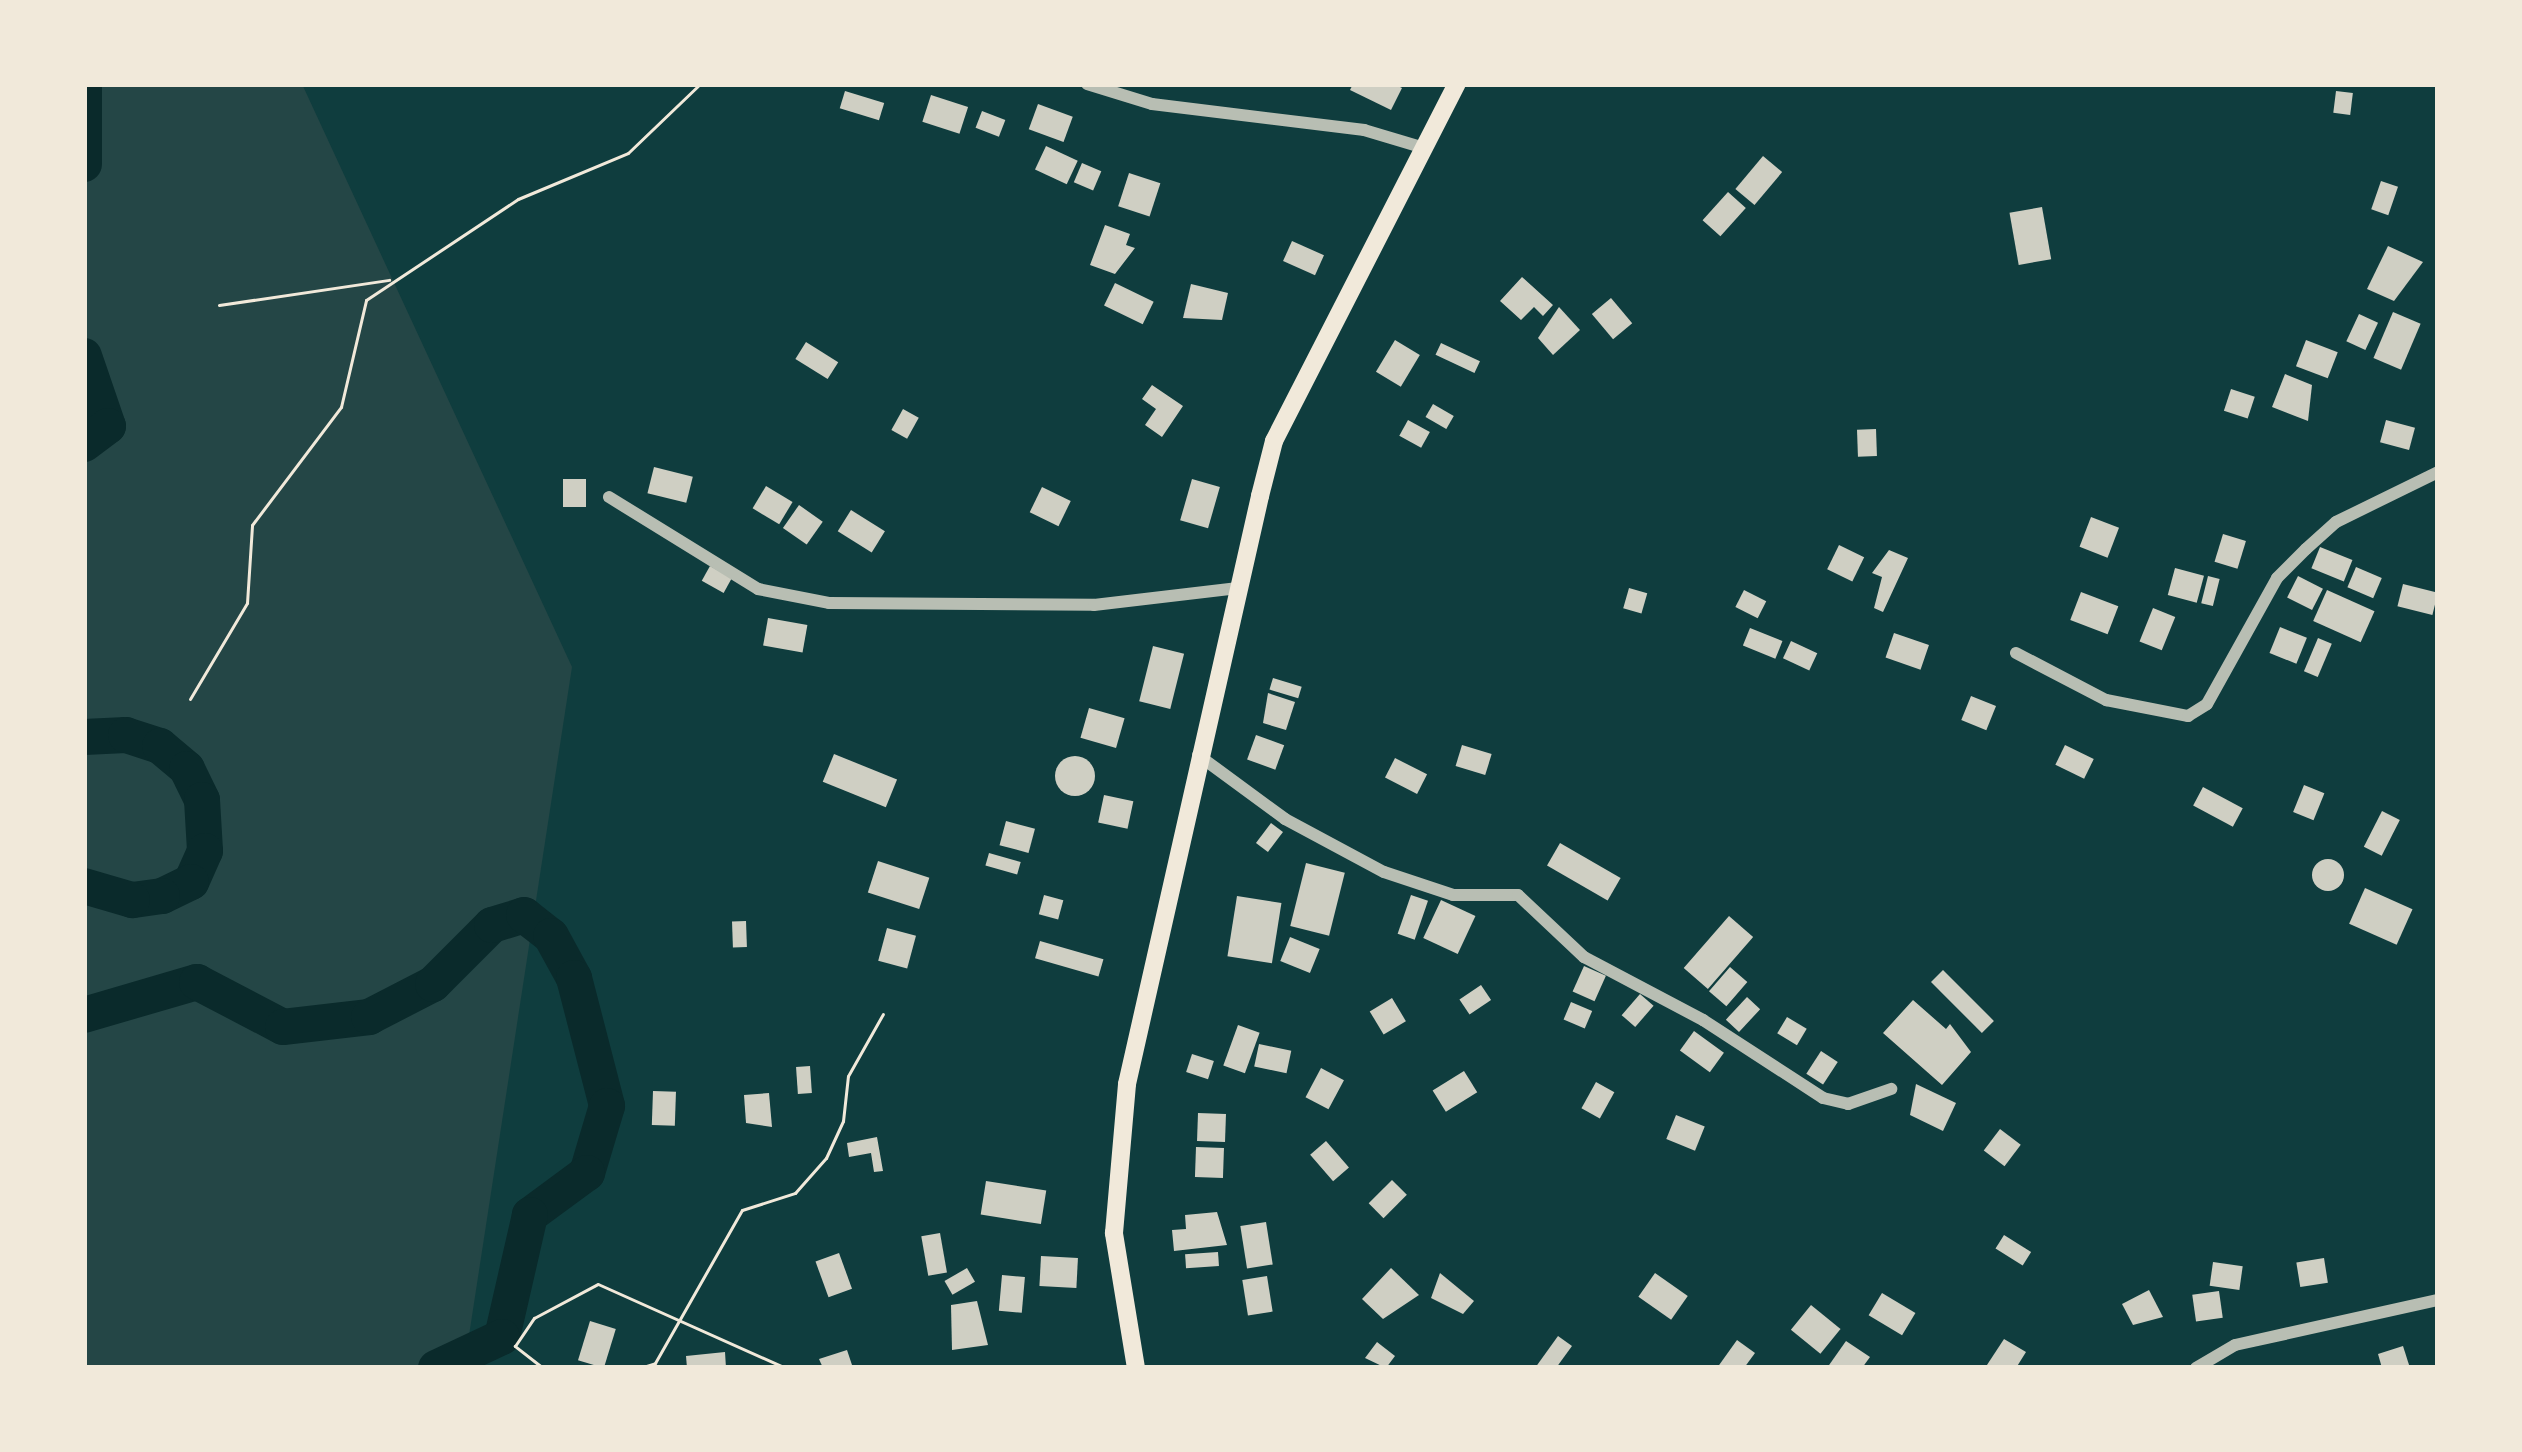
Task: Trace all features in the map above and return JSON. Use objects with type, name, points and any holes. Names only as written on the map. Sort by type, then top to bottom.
[{"type":"main road","points":[[1136,1368],[1114,1233],[1115,1180],[1197,754],[1274,441],[1456,84]]},
{"type":"street","points":[[1087,84],[1152,104],[1364,130],[1424,148]]},
{"type":"street","points":[[2016,653],[2106,700],[2188,716],[2207,704],[2277,578],[2306,549],[2336,522],[2438,472]]},
{"type":"street","points":[[609,497],[758,589],[829,603],[1094,605],[1238,588]]},
{"type":"street","points":[[1197,754],[1286,819],[1384,872],[1453,896],[1518,895],[1584,957],[1703,1020],[1823,1099],[1861,1102],[1891,1089]]},
{"type":"street","points":[[2196,1368],[2235,1345],[2438,1300]]},
{"type":"path","points":[[190,699],[247,603],[252,525],[341,407],[366,300],[389,280],[518,199],[628,153],[700,84]]},
{"type":"path","points":[[219,305],[389,280]]},
{"type":"path","points":[[640,1368],[655,1364],[742,1210],[795,1192],[826,1158],[843,1121],[848,1076],[883,1014]]},
{"type":"path","points":[[543,1368],[515,1346],[534,1318],[598,1284],[786,1368]]},
{"type":"shaded area","points":[[84,84],[302,84],[572,667],[464,1368],[84,1368]]},
{"type":"building","points":[[1353,84],[1402,88],[1391,110],[1350,90]]},
{"type":"building","points":[[845,91],[884,103],[879,120],[840,108]]},
{"type":"building","points":[[2336,91],[2353,93],[2350,115],[2333,113]]},
{"type":"building","points":[[931,95],[968,107],[959,134],[922,122]]},
{"type":"building","points":[[1038,104],[1073,117],[1064,142],[1029,129]]},
{"type":"building","points":[[982,111],[1005,120],[999,137],[976,128]]},
{"type":"building","points":[[1046,146],[1078,161],[1067,184],[1035,170]]},
{"type":"building","points":[[1763,156],[1782,172],[1755,205],[1735,189]]},
{"type":"building","points":[[1082,163],[1101,171],[1093,191],[1074,182]]},
{"type":"building","points":[[1129,173],[1160,183],[1150,216],[1118,206]]},
{"type":"building","points":[[2381,181],[2398,187],[2388,215],[2371,209]]},
{"type":"building","points":[[1728,192],[1746,208],[1720,236],[1703,220]]},
{"type":"building","points":[[2042,207],[2051,259],[2019,265],[2010,213]]},
{"type":"building","points":[[1105,225],[1130,234],[1126,245],[1135,248],[1115,274],[1090,265]]},
{"type":"building","points":[[1292,241],[1324,255],[1315,275],[1283,261]]},
{"type":"building","points":[[2388,246],[2423,262],[2394,301],[2367,289]]},
{"type":"building","points":[[1522,277],[1553,305],[1543,316],[1534,307],[1521,320],[1500,301]]},
{"type":"building","points":[[1115,283],[1154,302],[1143,324],[1104,305]]},
{"type":"building","points":[[1191,284],[1228,293],[1222,320],[1183,318]]},
{"type":"building","points":[[1611,298],[1632,323],[1613,339],[1592,314]]},
{"type":"building","points":[[1559,307],[1580,330],[1553,355],[1538,338]]},
{"type":"building","points":[[2393,312],[2421,324],[2401,370],[2373,358]]},
{"type":"building","points":[[2359,314],[2378,323],[2365,350],[2346,341]]},
{"type":"building","points":[[1395,340],[1420,355],[1401,387],[1376,372]]},
{"type":"building","points":[[2306,340],[2338,352],[2328,378],[2296,366]]},
{"type":"building","points":[[806,342],[838,362],[828,379],[795,359]]},
{"type":"building","points":[[1441,343],[1480,361],[1474,373],[1436,355]]},
{"type":"building","points":[[2285,374],[2312,385],[2308,421],[2272,407]]},
{"type":"building","points":[[1152,385],[1183,406],[1162,437],[1145,425],[1156,409],[1142,399]]},
{"type":"building","points":[[2231,389],[2255,397],[2248,419],[2224,411]]},
{"type":"building","points":[[1433,404],[1454,416],[1446,429],[1426,417]]},
{"type":"building","points":[[903,409],[919,418],[907,439],[891,430]]},
{"type":"building","points":[[1408,420],[1430,432],[1421,448],[1399,436]]},
{"type":"building","points":[[2386,420],[2415,428],[2409,450],[2380,442]]},
{"type":"building","points":[[1876,429],[1877,456],[1858,457],[1857,430]]},
{"type":"building","points":[[654,467],[693,477],[686,503],[647,493]]},
{"type":"building","points":[[563,479],[586,479],[586,507],[563,507]]},
{"type":"building","points":[[1192,479],[1220,487],[1208,528],[1180,520]]},
{"type":"building","points":[[766,486],[793,502],[779,524],[753,508]]},
{"type":"building","points":[[1042,487],[1071,501],[1058,526],[1030,512]]},
{"type":"building","points":[[799,505],[823,522],[807,545],[783,528]]},
{"type":"building","points":[[851,510],[885,531],[872,552],[838,531]]},
{"type":"building","points":[[2091,517],[2119,528],[2108,558],[2080,547]]},
{"type":"building","points":[[2223,534],[2246,541],[2237,569],[2215,562]]},
{"type":"building","points":[[1839,545],[1864,557],[1852,582],[1827,569]]},
{"type":"building","points":[[2320,547],[2352,560],[2344,581],[2311,568]]},
{"type":"building","points":[[1889,550],[1908,558],[1883,612],[1874,608],[1882,577],[1872,573]]},
{"type":"building","points":[[710,566],[732,578],[724,593],[702,581]]},
{"type":"building","points":[[2356,567],[2382,578],[2373,598],[2347,587]]},
{"type":"building","points":[[2175,568],[2204,576],[2197,603],[2168,595]]},
{"type":"building","points":[[2208,576],[2220,579],[2213,606],[2201,603]]},
{"type":"building","points":[[2298,576],[2323,589],[2312,610],[2287,597]]},
{"type":"building","points":[[2403,584],[2438,593],[2432,615],[2397,606]]},
{"type":"building","points":[[1629,588],[1647,593],[1641,613],[1623,608]]},
{"type":"building","points":[[1744,590],[1766,601],[1758,618],[1735,607]]},
{"type":"building","points":[[2327,590],[2375,611],[2361,642],[2313,621]]},
{"type":"building","points":[[2081,592],[2118,606],[2108,634],[2070,620]]},
{"type":"building","points":[[2153,608],[2175,617],[2162,650],[2140,641]]},
{"type":"building","points":[[768,618],[807,625],[803,653],[763,646]]},
{"type":"building","points":[[2280,627],[2307,638],[2296,664],[2270,653]]},
{"type":"building","points":[[1750,628],[1782,641],[1775,659],[1743,646]]},
{"type":"building","points":[[1894,633],[1929,645],[1921,670],[1886,658]]},
{"type":"building","points":[[2318,638],[2332,644],[2318,677],[2304,671]]},
{"type":"building","points":[[1791,641],[1817,653],[1809,670],[1783,658]]},
{"type":"building","points":[[1153,646],[1184,654],[1170,709],[1139,701]]},
{"type":"building","points":[[1273,678],[1302,687],[1298,698],[1269,689]]},
{"type":"building","points":[[1268,693],[1295,702],[1286,730],[1263,723]]},
{"type":"building","points":[[1971,696],[1996,706],[1986,730],[1961,720]]},
{"type":"building","points":[[1089,708],[1125,718],[1116,748],[1080,738]]},
{"type":"building","points":[[1256,735],[1284,745],[1275,770],[1247,759]]},
{"type":"building","points":[[1462,745],[1492,754],[1485,775],[1456,766]]},
{"type":"building","points":[[2065,745],[2094,759],[2084,779],[2055,765]]},
{"type":"building","points":[[834,754],[897,779],[886,807],[823,782]]},
{"type":"building","points":[[1075,756],[1089,762],[1095,776],[1089,790],[1075,796],[1061,790],[1055,776],[1061,762]]},
{"type":"building","points":[[1395,758],[1427,774],[1417,794],[1385,778]]},
{"type":"building","points":[[2304,785],[2324,793],[2314,820],[2293,812]]},
{"type":"building","points":[[2203,787],[2243,808],[2233,827],[2193,806]]},
{"type":"building","points":[[1104,795],[1133,801],[1128,829],[1098,822]]},
{"type":"building","points":[[2382,811],[2400,820],[2382,856],[2364,847]]},
{"type":"building","points":[[1006,821],[1035,829],[1029,853],[1000,845]]},
{"type":"building","points":[[1271,823],[1283,832],[1268,852],[1256,843]]},
{"type":"building","points":[[1560,843],[1621,878],[1608,901],[1547,866]]},
{"type":"building","points":[[989,853],[1021,862],[1017,875],[985,865]]},
{"type":"building","points":[[2328,859],[2339,864],[2344,875],[2339,886],[2328,891],[2317,886],[2312,875],[2317,864]]},
{"type":"building","points":[[878,861],[929,878],[919,909],[868,892]]},
{"type":"building","points":[[1306,863],[1345,873],[1329,936],[1290,926]]},
{"type":"building","points":[[2365,888],[2413,909],[2397,945],[2349,924]]},
{"type":"building","points":[[1044,895],[1063,900],[1058,919],[1039,914]]},
{"type":"building","points":[[1411,895],[1428,901],[1415,940],[1398,934]]},
{"type":"building","points":[[1237,896],[1281,903],[1272,963],[1227,956]]},
{"type":"building","points":[[1441,900],[1475,916],[1458,954],[1423,938]]},
{"type":"building","points":[[1729,916],[1753,937],[1708,989],[1684,968]]},
{"type":"building","points":[[732,921],[746,921],[747,947],[733,947]]},
{"type":"building","points":[[887,928],[916,936],[907,969],[878,961]]},
{"type":"building","points":[[1290,937],[1320,949],[1310,973],[1280,961]]},
{"type":"building","points":[[1040,941],[1103,959],[1098,976],[1035,958]]},
{"type":"building","points":[[1584,966],[1606,976],[1595,1001],[1573,992]]},
{"type":"building","points":[[1730,967],[1747,982],[1726,1006],[1709,991]]},
{"type":"building","points":[[1943,970],[1994,1021],[1982,1033],[1931,982]]},
{"type":"building","points":[[1481,985],[1491,1000],[1470,1014],[1459,1000]]},
{"type":"building","points":[[1640,994],[1654,1006],[1635,1027],[1622,1015]]},
{"type":"building","points":[[1747,997],[1760,1009],[1739,1032],[1726,1020]]},
{"type":"building","points":[[1392,998],[1406,1021],[1384,1035],[1370,1011]]},
{"type":"building","points":[[1913,1000],[1946,1029],[1950,1024],[1971,1052],[1942,1085],[1883,1033]]},
{"type":"building","points":[[1571,1002],[1592,1011],[1585,1028],[1564,1019]]},
{"type":"building","points":[[1787,1017],[1807,1029],[1797,1045],[1777,1033]]},
{"type":"building","points":[[1238,1025],[1260,1033],[1245,1073],[1223,1065]]},
{"type":"building","points":[[1694,1031],[1724,1053],[1710,1072],[1680,1050]]},
{"type":"building","points":[[1259,1044],[1291,1051],[1286,1073],[1254,1066]]},
{"type":"building","points":[[1821,1051],[1838,1062],[1823,1085],[1806,1074]]},
{"type":"building","points":[[1192,1054],[1214,1061],[1208,1079],[1186,1072]]},
{"type":"building","points":[[810,1066],[812,1093],[798,1094],[796,1067]]},
{"type":"building","points":[[1321,1068],[1344,1080],[1328,1109],[1306,1097]]},
{"type":"building","points":[[1464,1071],[1477,1092],[1446,1112],[1433,1091]]},
{"type":"building","points":[[1596,1082],[1614,1092],[1600,1118],[1581,1108]]},
{"type":"building","points":[[1916,1084],[1956,1103],[1943,1131],[1910,1115]]},
{"type":"building","points":[[653,1091],[676,1092],[675,1126],[652,1125]]},
{"type":"building","points":[[769,1093],[772,1127],[746,1123],[744,1095]]},
{"type":"building","points":[[1198,1113],[1226,1114],[1225,1142],[1197,1141]]},
{"type":"building","points":[[1676,1115],[1705,1127],[1695,1151],[1666,1139]]},
{"type":"building","points":[[2000,1129],[2021,1145],[2005,1166],[1984,1151]]},
{"type":"building","points":[[877,1137],[883,1171],[874,1172],[871,1153],[849,1157],[847,1143]]},
{"type":"building","points":[[1326,1141],[1349,1167],[1333,1181],[1310,1155]]},
{"type":"building","points":[[1196,1147],[1224,1148],[1223,1178],[1195,1177]]},
{"type":"building","points":[[1392,1180],[1407,1195],[1384,1218],[1369,1203]]},
{"type":"building","points":[[986,1181],[1046,1191],[1041,1224],[981,1215]]},
{"type":"building","points":[[1217,1212],[1227,1245],[1174,1251],[1172,1230],[1186,1229],[1185,1215]]},
{"type":"building","points":[[1266,1222],[1273,1264],[1247,1269],[1240,1226]]},
{"type":"building","points":[[940,1233],[947,1272],[928,1276],[921,1236]]},
{"type":"building","points":[[2004,1235],[2031,1252],[2023,1266],[1996,1249]]},
{"type":"building","points":[[1218,1252],[1219,1266],[1186,1268],[1185,1254]]},
{"type":"building","points":[[839,1253],[852,1289],[829,1297],[816,1262]]},
{"type":"building","points":[[1041,1256],[1078,1258],[1076,1288],[1039,1286]]},
{"type":"building","points":[[2324,1258],[2328,1283],[2300,1287],[2296,1262]]},
{"type":"building","points":[[2213,1262],[2243,1266],[2239,1290],[2210,1286]]},
{"type":"building","points":[[967,1268],[975,1282],[952,1295],[944,1281]]},
{"type":"building","points":[[1391,1268],[1419,1295],[1383,1319],[1362,1299]]},
{"type":"building","points":[[1440,1273],[1474,1301],[1463,1314],[1431,1298]]},
{"type":"building","points":[[1655,1273],[1688,1296],[1671,1320],[1638,1297]]},
{"type":"building","points":[[1002,1275],[1025,1277],[1022,1313],[999,1311]]},
{"type":"building","points":[[1267,1276],[1273,1312],[1248,1315],[1242,1280]]},
{"type":"building","points":[[2149,1290],[2163,1317],[2133,1325],[2122,1304]]},
{"type":"building","points":[[2219,1291],[2223,1318],[2196,1321],[2192,1295]]},
{"type":"building","points":[[1882,1293],[1915,1313],[1902,1335],[1869,1315]]},
{"type":"building","points":[[977,1301],[988,1345],[952,1350],[951,1305]]},
{"type":"building","points":[[1811,1305],[1841,1329],[1820,1354],[1791,1330]]},
{"type":"building","points":[[590,1321],[616,1329],[604,1368],[578,1360]]},
{"type":"building","points":[[1558,1336],[1572,1346],[1556,1368],[1535,1368]]},
{"type":"building","points":[[2004,1339],[2026,1352],[2016,1368],[1985,1368]]},
{"type":"building","points":[[1737,1340],[1755,1353],[1744,1368],[1717,1368]]},
{"type":"building","points":[[1846,1341],[1870,1357],[1862,1368],[1827,1368]]},
{"type":"building","points":[[1377,1342],[1395,1356],[1386,1368],[1365,1358]]},
{"type":"building","points":[[2403,1346],[2410,1368],[2382,1368],[2378,1354]]},
{"type":"building","points":[[847,1350],[853,1368],[823,1368],[819,1359]]},
{"type":"building","points":[[725,1352],[726,1368],[687,1368],[686,1356]]},
{"type":"waterway","points":[[84,88],[84,164]]},
{"type":"waterway","points":[[84,356],[108,426],[84,444]]},
{"type":"waterway","points":[[84,737],[126,735],[160,746],[187,769],[202,800],[205,851],[191,882],[162,896],[132,900],[84,886]]},
{"type":"waterway","points":[[84,1015],[197,982],[283,1027],[369,1017],[433,984],[492,925],[524,915],[551,936],[574,978],[607,1106],[587,1173],[530,1215],[502,1337],[436,1368]]}]
